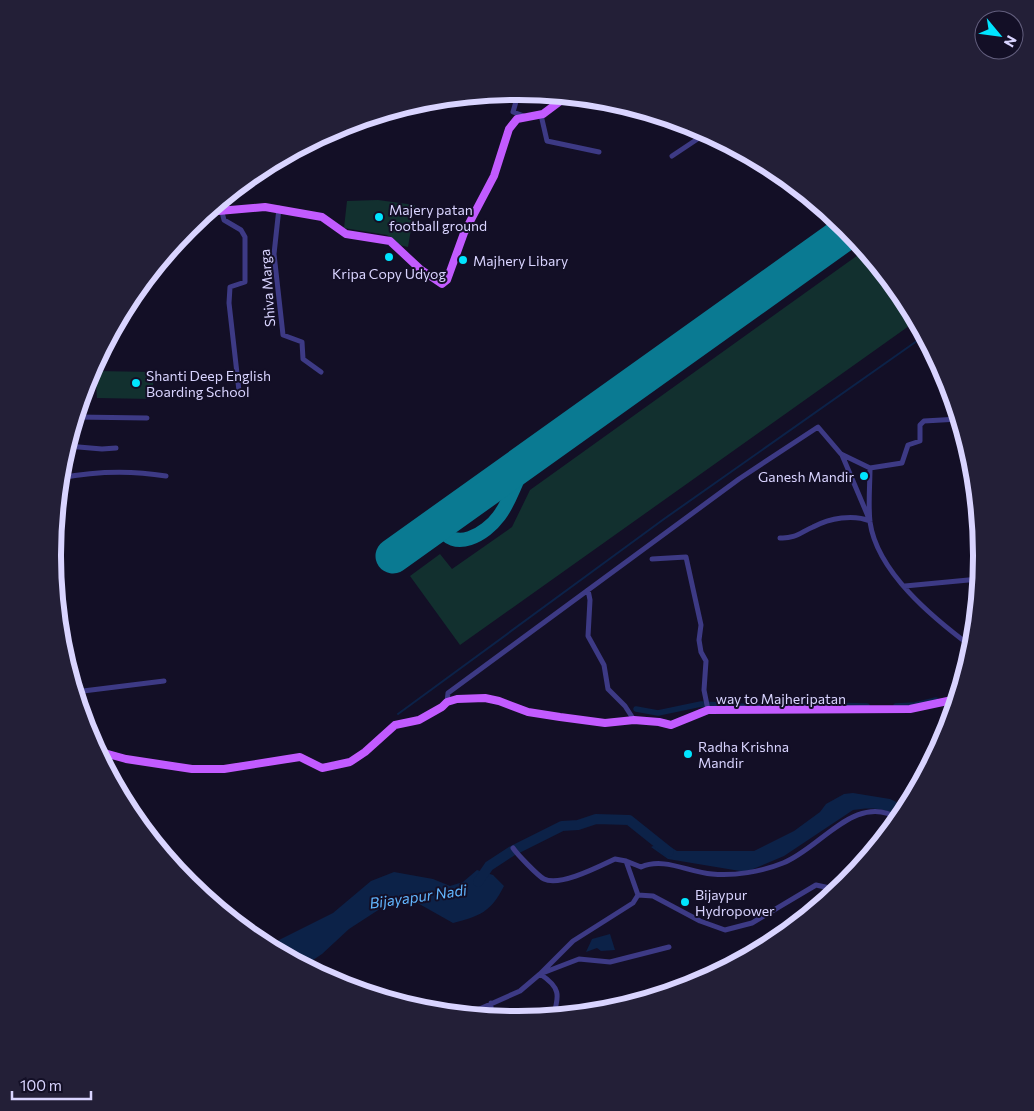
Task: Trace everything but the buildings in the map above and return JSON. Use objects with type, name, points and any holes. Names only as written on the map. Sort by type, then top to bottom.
[{"type":"main road","points":[[218,212],[265,207],[322,217],[346,234],[390,241],[420,269],[442,284],[447,280],[464,233],[494,176],[509,129],[517,119],[541,115],[559,102]]},
{"type":"main road","name":"way to Majheripatan","points":[[106,753],[192,769],[224,769],[300,757],[322,768],[350,762],[366,752],[396,725],[419,720],[442,707],[447,702],[458,698],[485,698],[528,712],[560,717],[604,722],[634,720],[671,725],[708,710],[910,710],[949,701]]},
{"type":"street","points":[[516,100],[513,112],[527,116]]},
{"type":"street","points":[[541,115],[547,141],[599,152]]},
{"type":"street","points":[[672,156],[699,138]]},
{"type":"street","name":"Shiva Marga","points":[[279,208],[274,254],[283,335],[302,342],[303,360],[321,372]]},
{"type":"street","points":[[220,392],[235,394],[239,392],[229,303],[230,287],[245,282],[245,237],[241,230],[224,220],[222,212]]},
{"type":"street","points":[[83,417],[147,418]]},
{"type":"street","points":[[842,454],[870,468],[902,463],[908,445],[920,442],[920,425],[924,421],[952,419]]},
{"type":"street","points":[[447,702],[448,693],[739,479],[816,428],[820,428],[842,454],[870,521],[879,553],[897,580],[964,641]]},
{"type":"street","points":[[75,446],[116,448]]},
{"type":"street","points":[[870,468],[870,521]]},
{"type":"street","points":[[68,477],[99,472],[140,472],[166,476]]},
{"type":"street","points":[[780,538],[796,537],[813,527],[851,517],[870,521]]},
{"type":"street","points":[[652,558],[686,557],[701,626],[699,640],[701,652],[706,661],[704,690],[708,710]]},
{"type":"street","points":[[905,586],[972,580]]},
{"type":"street","points":[[588,590],[590,600],[588,636],[604,665],[608,689],[625,706],[634,720]]},
{"type":"street","points":[[82,691],[164,681]]},
{"type":"street","points":[[514,850],[543,879],[554,881],[592,870],[615,858],[641,867],[650,863],[710,874],[733,874],[783,863],[811,848],[842,823],[862,812],[877,810],[891,816]]},
{"type":"street","points":[[626,861],[638,895]]},
{"type":"street","points":[[638,895],[653,896],[700,921],[725,930],[752,923],[816,884],[829,887]]},
{"type":"street","points":[[479,1009],[520,991],[573,941],[633,903],[638,895]]},
{"type":"street","points":[[540,974],[579,958],[610,962],[669,947]]},
{"type":"street","points":[[540,974],[557,990],[559,1000],[556,1009]]},
{"type":"street","points":[[491,1010],[492,1003]]},
{"type":"green space","name":"Majery patan football ground","points":[[378,200],[415,205],[408,247],[399,245],[387,235],[344,228],[347,201]]},
{"type":"green space","points":[[859,254],[879,278],[910,325],[460,645],[410,576],[440,554],[452,569],[512,527],[530,490]]},
{"type":"green space","points":[[100,371],[154,372],[152,399],[97,398],[96,382]]},
{"type":"water","points":[[853,793],[890,799],[899,803],[893,813],[878,809],[853,810],[784,856],[746,872],[668,859],[651,847],[662,842],[677,851],[754,851],[794,831],[820,812],[826,804],[844,794]]},
{"type":"water","points":[[477,870],[493,875],[504,886],[494,902],[484,912],[453,923],[414,901],[389,903],[349,929],[322,954],[311,962],[276,942],[333,913],[371,881],[394,872],[433,879],[450,886],[463,882]]},
{"type":"water","points":[[610,934],[615,950],[601,951],[597,948],[586,952],[592,939]]},
{"type":"waterway","points":[[398,714],[664,519],[918,340]]},
{"type":"waterway","points":[[896,706],[915,705],[936,700]]},
{"type":"waterway","points":[[636,709],[658,713],[701,704],[760,707]]},
{"type":"waterway","points":[[770,708],[780,704],[867,706]]},
{"type":"waterway","name":"Bijayapur Nadi","points":[[478,882],[489,866],[512,851],[562,826],[578,825],[596,819],[629,820],[669,852]]},
{"type":"taxiway","points":[[480,494],[452,502],[442,510],[440,526],[446,534],[453,539],[461,540],[478,534],[493,523],[509,500],[519,476],[536,454]]},
{"type":"runway","points":[[393,556],[842,236]]},
{"type":"place","name":"Majery patan football ground","points":[[379,217]]},
{"type":"place","name":"Kripa Copy Udyog","points":[[389,257]]},
{"type":"place","name":"Majhery Libary","points":[[463,260]]},
{"type":"place","name":"Shanti Deep English Boarding School","points":[[136,383]]},
{"type":"place","name":"Ganesh Mandir","points":[[864,476]]},
{"type":"place","name":"Radha Krishna Mandir","points":[[688,754]]},
{"type":"place","name":"Bijaypur Hydropower","points":[[685,902]]}]
